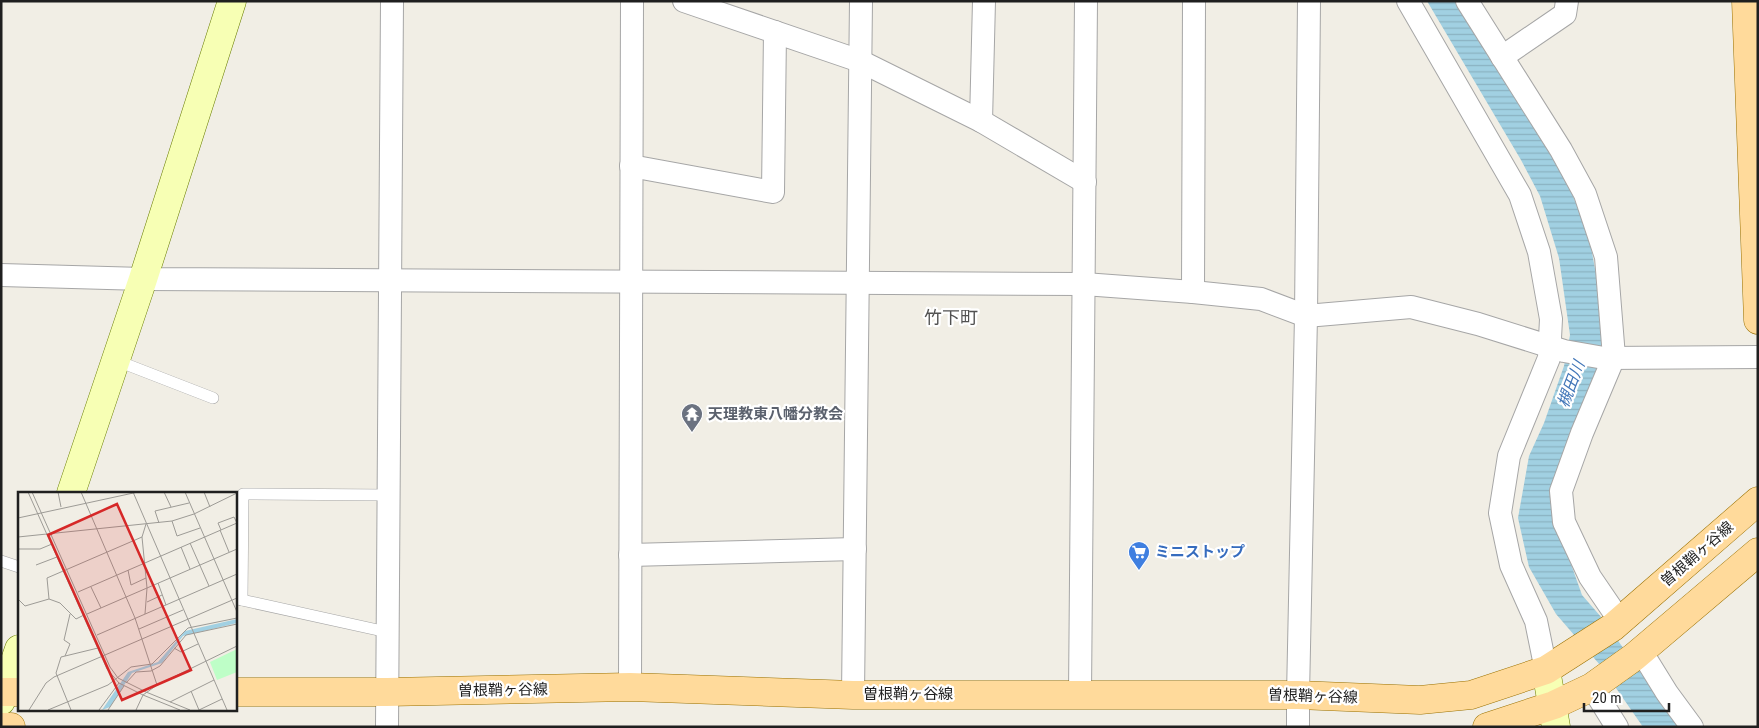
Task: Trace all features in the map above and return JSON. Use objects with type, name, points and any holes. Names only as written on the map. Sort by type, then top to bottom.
[{"type":"main road","points":[[1746,1],[1758,320]]},
{"type":"main road","name":"曽根鞘ヶ谷線","points":[[236,692],[387,692],[630,687],[853,694],[1298,695],[1420,700],[1471,695],[1546,670],[1616,624],[1758,501]]},
{"type":"main road","points":[[1487,727],[1555,716],[1638,654],[1758,552]]},
{"type":"main road","points":[[1,727],[11,727]]},
{"type":"street","points":[[71,492],[143,279],[232,1]]},
{"type":"street","points":[[387,727],[392,1]]},
{"type":"street","points":[[630,687],[632,1]]},
{"type":"street","points":[[684,1],[860,61],[981,121],[1085,182]]},
{"type":"street","points":[[853,694],[861,1]]},
{"type":"street","points":[[981,121],[984,1]]},
{"type":"street","points":[[1080,694],[1086,1]]},
{"type":"street","points":[[1192,292],[1194,1]]},
{"type":"street","points":[[1298,727],[1306,316],[1309,1]]},
{"type":"street","points":[[1408,1],[1520,195],[1539,252],[1557,349]]},
{"type":"street","points":[[1467,1],[1560,150],[1585,194],[1606,258],[1609,358],[1561,491],[1564,522],[1590,577],[1616,624]]},
{"type":"street","points":[[1502,57],[1565,14],[1567,1]]},
{"type":"street","points":[[631,166],[773,192],[775,32]]},
{"type":"street","points":[[1,275],[143,279],[1084,284],[1261,298],[1306,316],[1411,307],[1478,324],[1557,349],[1609,358],[1758,357]]},
{"type":"street","points":[[1555,716],[1536,621],[1511,565],[1500,513],[1510,456],[1549,358],[1557,349]]},
{"type":"street","points":[[630,555],[855,549]]},
{"type":"street","points":[[6,694],[18,652]]},
{"type":"street","points":[[1638,654],[1692,727]]},
{"type":"street","points":[[1592,688],[1617,727]]},
{"type":"lane","points":[[115,360],[213,398]]},
{"type":"lane","points":[[388,495],[243,494],[239,599],[388,632]]},
{"type":"lane","points":[[1,561],[18,567]]},
{"type":"water","name":"槻田川","points":[[1427,1],[1455,1],[1562,171],[1588,231],[1601,301],[1603,334],[1595,381],[1560,533],[1582,595],[1602,618],[1679,727],[1643,727],[1600,665],[1556,614],[1529,567],[1518,518],[1529,456],[1544,423],[1564,366],[1570,335],[1559,258],[1540,196],[1521,160]]},
{"type":"place","name":"天理教東八幡分教会","points":[[692,433]]},
{"type":"place","name":"ミニストップ","points":[[1139,571]]},
{"type":"district","name":"竹下町","points":[[951,317]]}]
